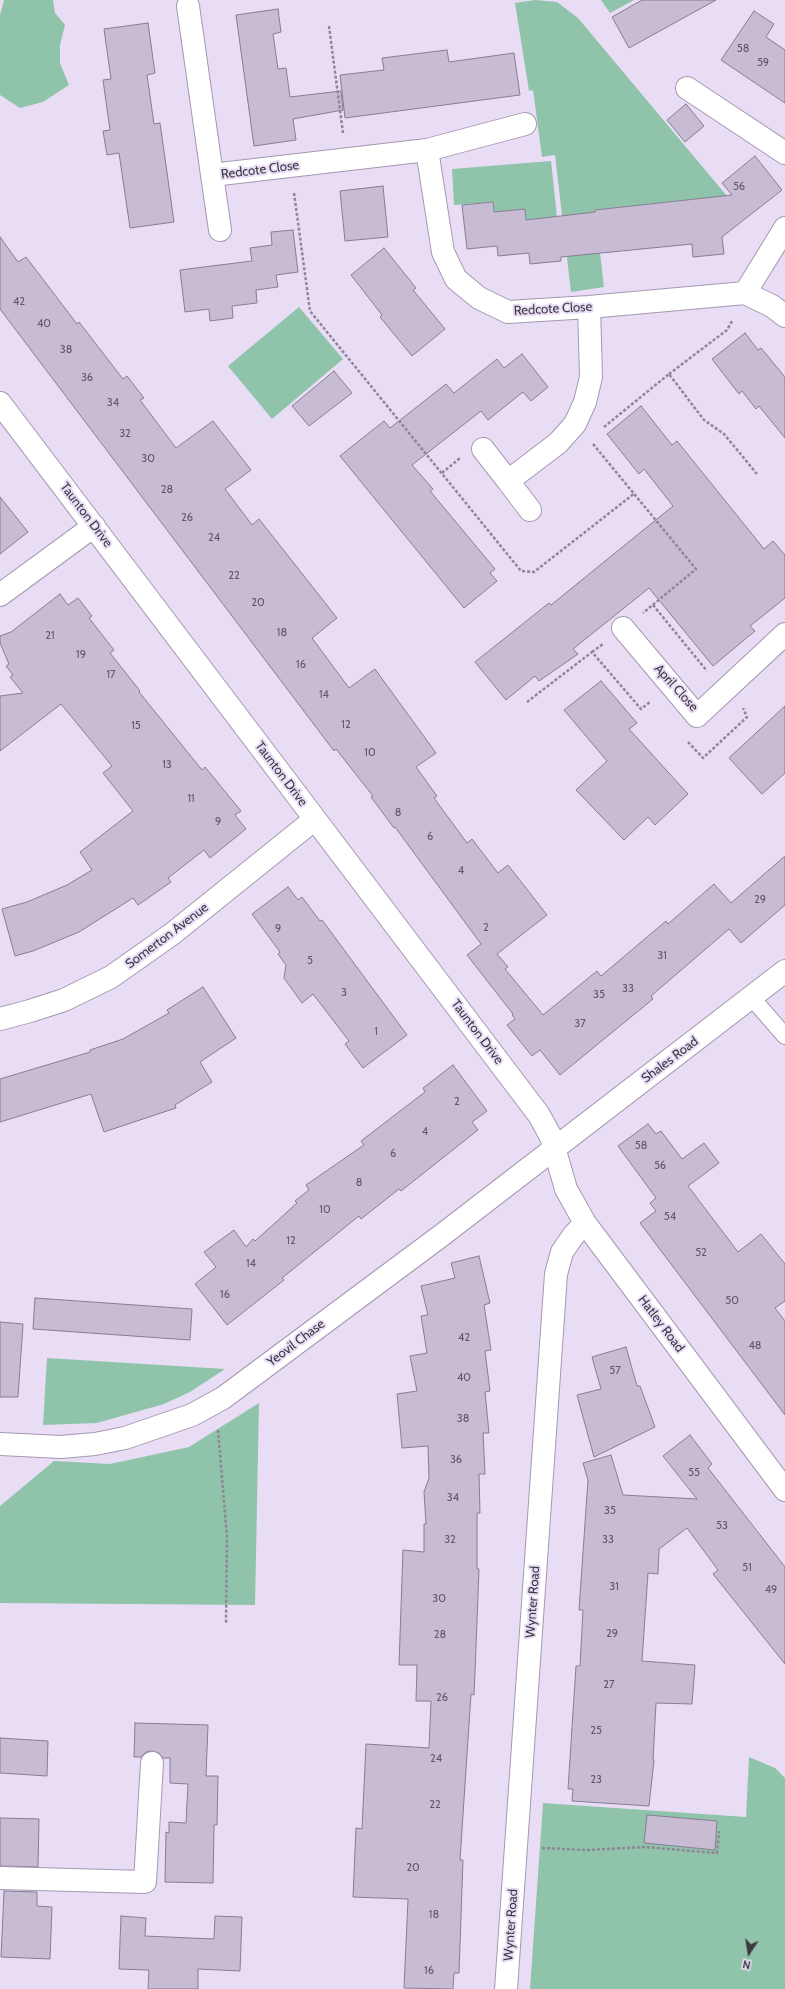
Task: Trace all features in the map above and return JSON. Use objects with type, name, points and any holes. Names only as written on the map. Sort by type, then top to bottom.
[{"type":"street","name":"Redcote Close","points":[[188,6],[220,230]]},
{"type":"street","points":[[687,88],[785,153]]},
{"type":"street","name":"Redcote Close","points":[[212,176],[427,150],[525,124]]},
{"type":"street","name":"Redcote Close","points":[[427,150],[443,252],[456,279],[479,298],[508,312],[589,308],[745,293]]},
{"type":"street","points":[[785,228],[745,293],[772,306],[785,316]]},
{"type":"street","points":[[508,481],[558,443],[575,424],[583,407],[591,377],[589,308]]},
{"type":"street","name":"Taunton Drive","points":[[0,404],[520,1088],[542,1121],[554,1148]]},
{"type":"street","points":[[483,449],[530,510]]},
{"type":"street","points":[[0,595],[94,526]]},
{"type":"street","name":"April Close","points":[[623,628],[697,716],[785,634]]},
{"type":"street","name":"Somerton Avenue","points":[[0,1018],[30,1011],[64,1000],[111,977],[172,934],[315,819]]},
{"type":"street","name":"Shales Road","points":[[554,1148],[752,998],[785,971]]},
{"type":"street","name":"Hatley Road","points":[[554,1148],[566,1189],[585,1224],[785,1490]]},
{"type":"street","name":"Yeovil Chase","points":[[0,1444],[61,1447],[95,1444],[125,1438],[163,1426],[192,1415],[211,1405],[252,1377],[554,1148]]},
{"type":"street","name":"Wynter Road","points":[[506,1989],[556,1274],[562,1252],[573,1236],[585,1224]]},
{"type":"street","points":[[0,1878],[145,1882],[152,1763]]},
{"type":"lane","points":[[752,998],[785,1036]]},
{"type":"path","points":[[329,26],[347,160]]},
{"type":"path","points":[[291,166],[310,311],[521,571],[534,572],[635,493]]},
{"type":"path","points":[[601,429],[669,374],[727,330],[745,293]]},
{"type":"path","points":[[669,374],[704,420],[724,434],[758,474]]},
{"type":"path","points":[[527,702],[653,605],[696,569],[589,439]]},
{"type":"path","points":[[653,605],[723,691]]},
{"type":"path","points":[[592,652],[641,709],[652,701]]},
{"type":"path","points":[[211,1405],[218,1428],[228,1537],[226,1624]]},
{"type":"path","points":[[516,1849],[645,1847],[717,1853],[719,1831]]},
{"type":"green space","points":[[4,0],[53,0],[55,13],[65,25],[60,45],[60,63],[69,85],[43,102],[20,108],[0,95],[0,15]]},
{"type":"green space","points":[[535,0],[557,2],[578,18],[737,208],[687,200],[595,210],[604,287],[571,292],[555,155],[542,157],[533,90],[529,91],[515,3]]},
{"type":"green space","points":[[601,0],[634,0],[610,13]]},
{"type":"green space","points":[[551,161],[557,217],[526,220],[525,209],[494,212],[493,202],[454,205],[452,169]]},
{"type":"green space","points":[[299,307],[343,359],[272,419],[228,366]]},
{"type":"green space","points":[[47,1358],[225,1369],[190,1392],[164,1404],[97,1423],[43,1425]]},
{"type":"green space","points":[[259,1403],[255,1605],[0,1603],[0,1506],[54,1461],[110,1464],[189,1447]]},
{"type":"green space","points":[[749,1757],[775,1768],[785,1778],[785,1989],[530,1989],[543,1803],[746,1817]]},
{"type":"building","points":[[642,0],[716,0],[629,48],[612,17]]},
{"type":"building","points":[[278,9],[281,32],[273,34],[278,69],[286,68],[290,97],[341,91],[343,110],[293,119],[296,140],[254,146],[236,15]]},
{"type":"building","points":[[754,11],[774,24],[766,37],[785,50],[785,103],[721,60]]},
{"type":"building","points":[[148,23],[155,73],[147,75],[154,124],[160,123],[174,222],[130,228],[119,153],[107,155],[103,131],[110,130],[103,80],[111,79],[104,29]]},
{"type":"building","points":[[447,50],[449,62],[514,53],[520,95],[345,118],[340,75],[384,70],[382,58]]},
{"type":"building","points":[[686,104],[704,126],[685,142],[667,120]]},
{"type":"building","points":[[755,156],[782,190],[722,237],[724,254],[693,257],[692,244],[561,257],[561,261],[530,264],[529,253],[498,256],[497,246],[467,249],[462,205],[493,202],[494,212],[525,209],[526,220],[595,212],[595,210],[732,195],[722,183]]},
{"type":"building","points":[[383,186],[388,237],[345,241],[340,191]]},
{"type":"building","points":[[293,230],[298,272],[276,275],[278,287],[256,290],[257,303],[232,306],[233,318],[210,321],[209,309],[185,312],[180,270],[252,261],[250,248],[272,245],[271,232]]},
{"type":"building","points":[[0,237],[18,262],[26,257],[77,324],[79,322],[123,379],[127,376],[144,398],[140,400],[176,448],[213,421],[251,470],[225,489],[252,525],[259,519],[337,618],[312,638],[349,688],[375,669],[436,753],[416,767],[437,796],[434,798],[467,843],[472,839],[498,873],[508,865],[547,915],[497,954],[508,967],[505,969],[543,1015],[597,971],[601,976],[666,921],[668,924],[714,884],[731,903],[785,856],[785,905],[741,943],[729,929],[651,996],[653,999],[560,1075],[540,1050],[532,1056],[507,1025],[515,1019],[512,1015],[513,1014],[467,955],[481,944],[395,827],[394,828],[371,797],[373,796],[336,749],[334,751],[0,309]]},
{"type":"building","points":[[384,248],[416,288],[413,290],[445,329],[412,356],[380,317],[382,315],[351,275]]},
{"type":"building","points":[[745,333],[758,350],[761,348],[785,377],[785,438],[759,406],[756,409],[742,391],[739,394],[712,359]]},
{"type":"building","points":[[522,354],[548,387],[531,401],[523,392],[488,420],[481,411],[412,465],[433,489],[430,491],[495,569],[490,573],[497,581],[464,608],[340,456],[384,421],[390,428],[446,384],[454,393],[497,359],[504,368]]},
{"type":"building","points":[[334,371],[352,393],[309,426],[292,406]]},
{"type":"building","points":[[641,406],[672,445],[677,441],[764,549],[773,541],[785,555],[785,598],[750,626],[755,631],[713,666],[649,588],[573,649],[578,654],[539,681],[535,676],[506,700],[475,662],[549,603],[551,605],[673,506],[644,469],[639,474],[607,434]]},
{"type":"building","points":[[0,497],[28,532],[0,554]]},
{"type":"building","points":[[60,594],[68,605],[78,598],[92,616],[89,618],[114,650],[110,653],[140,691],[139,692],[202,770],[205,767],[241,811],[235,815],[246,829],[210,858],[204,850],[168,878],[171,882],[138,905],[133,898],[79,932],[33,951],[15,956],[2,909],[27,902],[67,885],[92,870],[80,852],[133,811],[103,773],[112,766],[61,704],[0,751],[0,696],[23,693],[10,677],[13,675],[6,666],[9,664],[0,643],[0,636],[11,632]]},
{"type":"building","points":[[601,681],[637,723],[629,729],[688,794],[655,825],[648,817],[624,840],[576,790],[607,761],[564,710]]},
{"type":"building","points":[[785,706],[785,773],[762,794],[729,758]]},
{"type":"building","points":[[288,887],[298,900],[302,897],[320,921],[322,920],[407,1035],[363,1068],[345,1044],[349,1041],[313,994],[302,1003],[284,978],[286,965],[278,954],[280,952],[252,914]]},
{"type":"building","points":[[203,987],[236,1038],[200,1062],[212,1082],[175,1105],[176,1108],[104,1132],[91,1094],[0,1122],[0,1079],[90,1052],[90,1050],[123,1039],[169,1013],[167,1010]]},
{"type":"building","points":[[453,1065],[487,1111],[472,1122],[478,1130],[401,1191],[399,1189],[361,1219],[359,1216],[282,1278],[284,1280],[227,1325],[195,1284],[216,1267],[204,1252],[234,1230],[246,1247],[253,1239],[255,1241],[297,1203],[295,1201],[309,1190],[306,1185],[364,1145],[361,1141],[425,1092],[423,1088]]},
{"type":"building","points":[[648,1124],[656,1134],[661,1131],[682,1159],[704,1143],[719,1163],[688,1186],[738,1252],[761,1234],[785,1264],[785,1301],[775,1308],[785,1321],[785,1415],[640,1223],[656,1211],[650,1203],[656,1198],[618,1146]]},
{"type":"building","points":[[479,1256],[490,1303],[484,1305],[491,1350],[485,1351],[490,1391],[485,1392],[489,1433],[483,1433],[485,1474],[479,1474],[480,1513],[477,1513],[477,1569],[479,1569],[475,1672],[474,1695],[471,1694],[460,1860],[463,1860],[459,1973],[454,1973],[453,1989],[404,1988],[408,1899],[353,1897],[356,1828],[362,1829],[366,1744],[429,1748],[431,1701],[416,1701],[417,1665],[399,1665],[403,1550],[424,1552],[424,1524],[426,1524],[424,1492],[429,1478],[428,1446],[402,1448],[397,1394],[417,1391],[410,1356],[427,1353],[421,1316],[428,1315],[421,1286],[455,1278],[451,1263]]},
{"type":"building","points":[[35,1298],[192,1309],[190,1340],[33,1329]]},
{"type":"building","points":[[0,1322],[23,1324],[18,1397],[0,1397]]},
{"type":"building","points":[[626,1347],[637,1386],[640,1386],[655,1427],[594,1457],[577,1395],[601,1389],[592,1357]]},
{"type":"building","points":[[690,1435],[712,1464],[708,1468],[785,1567],[785,1664],[713,1574],[718,1570],[687,1528],[659,1549],[658,1574],[648,1573],[642,1661],[695,1665],[692,1704],[656,1703],[654,1760],[649,1806],[572,1801],[573,1789],[568,1789],[576,1666],[580,1666],[583,1610],[579,1610],[588,1480],[583,1463],[611,1455],[623,1495],[697,1499],[663,1456]]},
{"type":"building","points":[[135,1723],[208,1725],[206,1776],[218,1776],[217,1825],[214,1825],[213,1883],[165,1882],[166,1832],[169,1833],[169,1822],[186,1823],[188,1784],[170,1783],[170,1758],[163,1758],[159,1753],[152,1751],[146,1752],[141,1757],[134,1757]]},
{"type":"building","points":[[0,1738],[48,1741],[47,1776],[0,1773]]},
{"type":"building","points":[[647,1815],[717,1821],[715,1850],[644,1843]]},
{"type":"building","points":[[0,1818],[39,1819],[38,1867],[0,1866]]},
{"type":"building","points":[[4,1891],[37,1892],[37,1906],[52,1907],[50,1959],[1,1957]]},
{"type":"building","points":[[121,1916],[146,1918],[145,1936],[214,1939],[215,1916],[242,1917],[240,1971],[198,1969],[198,1989],[148,1989],[149,1970],[119,1969]]}]
